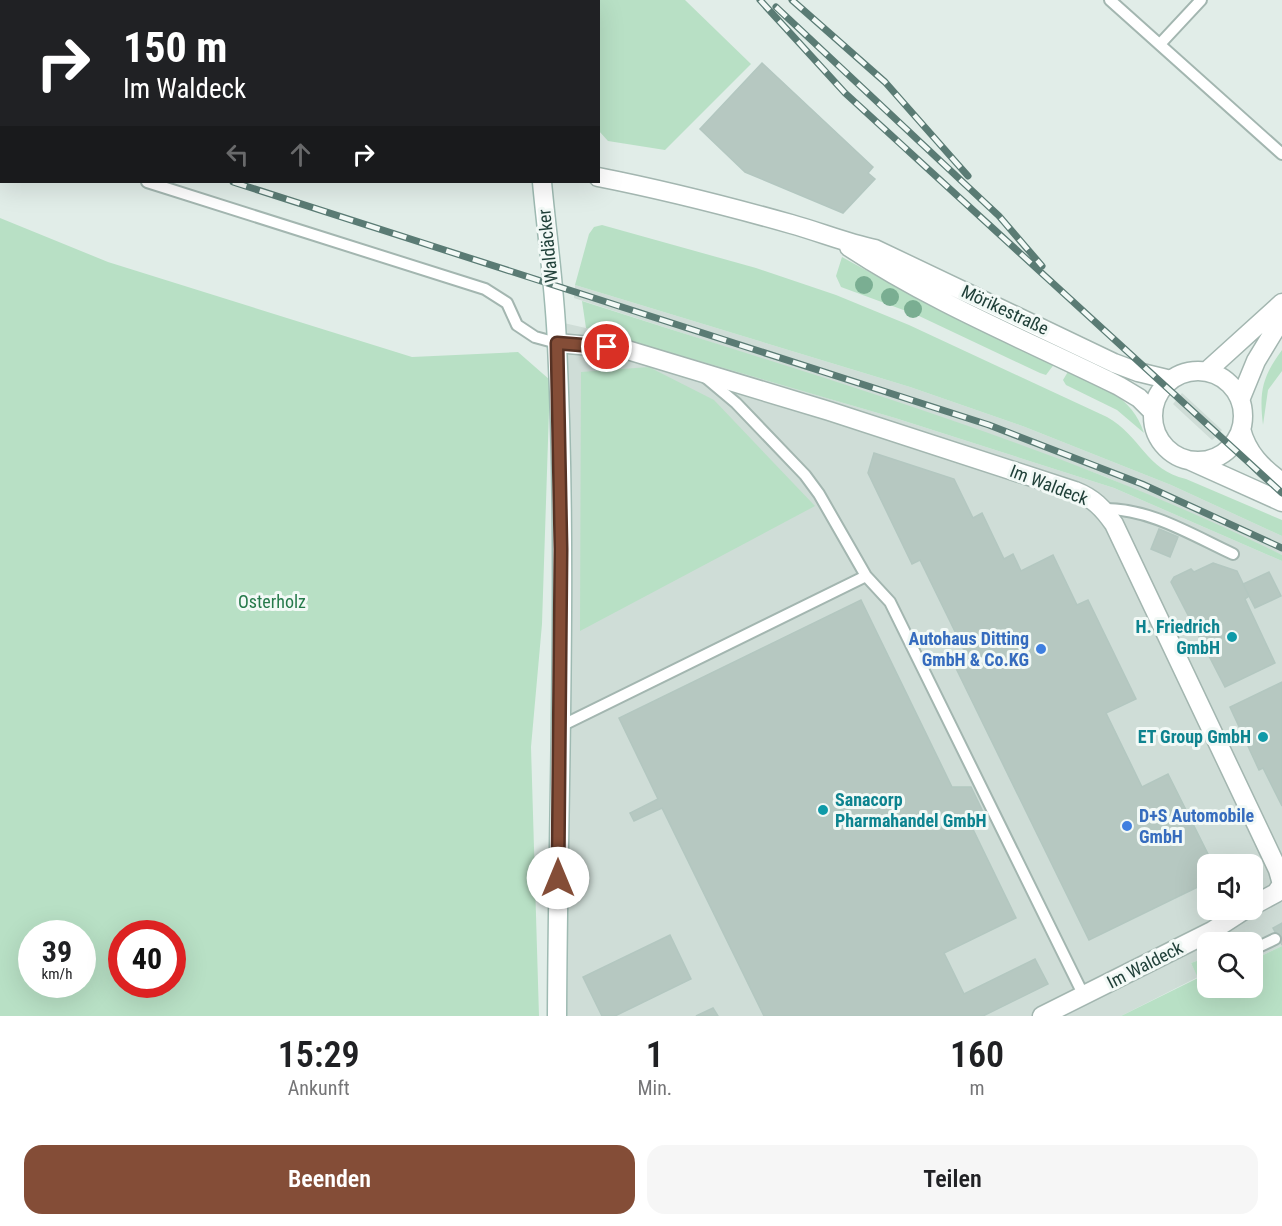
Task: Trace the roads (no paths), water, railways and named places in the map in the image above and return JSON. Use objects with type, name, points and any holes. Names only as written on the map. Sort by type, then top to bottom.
[{"type":"street","name":"Mörikestraße","points":[[600,177],[704,200],[795,225],[840,242],[875,249],[1114,363],[1171,380]]},
{"type":"street","name":"Waldäcker","points":[[542,183],[557,343]]},
{"type":"street","name":"Mörikestraße","points":[[840,242],[905,283],[1119,386],[1139,398],[1153,412]]},
{"type":"street","points":[[1207,371],[1282,303]]},
{"type":"street","points":[[1240,400],[1256,361],[1282,318]]},
{"type":"street","name":"Im Waldeck","points":[[557,343],[624,349],[1088,496],[1104,509],[1114,524],[1273,859],[1282,884],[1276,893],[1263,900]]},
{"type":"street","points":[[556,1016],[561,549],[557,343]]},
{"type":"street","points":[[1190,460],[1215,458],[1231,447],[1241,429],[1244,414],[1240,400],[1227,382],[1207,371],[1188,372],[1171,380],[1159,394],[1153,412],[1154,425],[1166,448],[1177,456],[1282,502]]},
{"type":"street","points":[[1241,429],[1245,444],[1254,458],[1282,483]]},
{"type":"street","name":"Im Waldeck","points":[[1224,932],[1235,920]]},
{"type":"street","name":"Im Waldeck","points":[[1042,1016],[1197,947]]},
{"type":"lane","points":[[1110,0],[1282,154]]},
{"type":"lane","points":[[1160,44],[1201,0]]},
{"type":"lane","points":[[150,183],[484,289],[507,303],[517,324],[535,337],[557,343]]},
{"type":"lane","points":[[696,370],[736,403],[805,475],[819,494],[867,576],[890,602],[1084,996]]},
{"type":"lane","points":[[1104,509],[1127,508],[1174,526],[1233,554]]},
{"type":"lane","points":[[559,727],[867,576]]},
{"type":"lane","points":[[1263,945],[1275,939]]},
{"type":"railway","points":[[760,0],[845,93],[1282,493]]},
{"type":"railway","points":[[792,0],[885,82],[968,176]]},
{"type":"railway","points":[[776,7],[999,216],[1042,266]]},
{"type":"railway","points":[[236,183],[989,425],[1142,484],[1282,548]]},
{"type":"place","name":"H. Friedrich GmbH","points":[[1232,637]]},
{"type":"place","name":"Autohaus Ditting GmbH & Co.KG","points":[[1041,649]]},
{"type":"place","name":"ET Group GmbH","points":[[1263,737]]},
{"type":"place","name":"Sanacorp Pharmahandel GmbH","points":[[823,810]]},
{"type":"place","name":"D+S Automobile GmbH","points":[[1127,826]]},
{"type":"park label","name":"Osterholz","points":[[272,602]]}]
